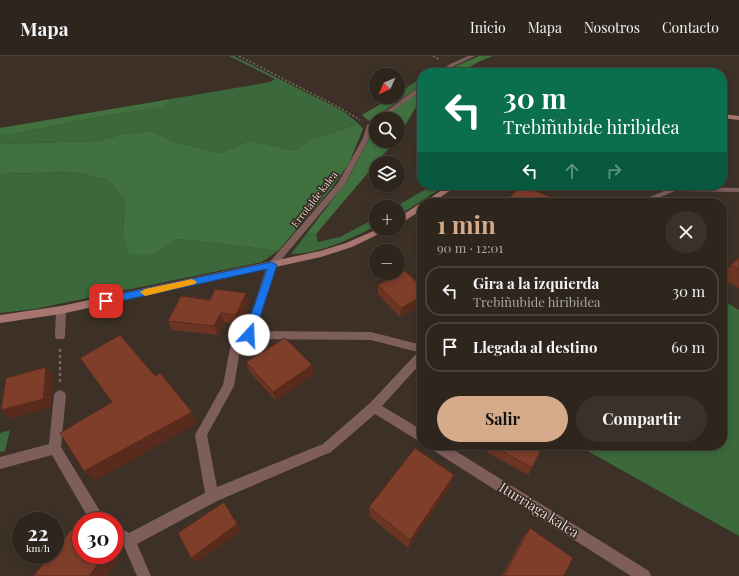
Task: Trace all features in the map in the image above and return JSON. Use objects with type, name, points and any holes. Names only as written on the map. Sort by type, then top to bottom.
[{"type":"street","points":[[448,68],[472,56]]},
{"type":"street","points":[[388,112],[417,91]]},
{"type":"street","points":[[727,117],[739,118]]},
{"type":"street","name":"Errotalde kalea","points":[[272,265],[341,184],[369,132]]},
{"type":"street","points":[[727,189],[739,190]]},
{"type":"street","points":[[434,198],[446,190]]},
{"type":"street","points":[[650,198],[667,190]]},
{"type":"street","points":[[405,217],[417,209]]},
{"type":"street","points":[[0,319],[61,310],[272,265],[320,254],[349,245],[369,236]]},
{"type":"street","points":[[212,496],[201,435],[228,386],[235,348],[249,335],[272,265]]},
{"type":"street","points":[[60,336],[61,310]]},
{"type":"street","points":[[249,335],[371,336],[417,348]]},
{"type":"street","points":[[129,541],[212,496],[327,448],[374,407],[417,360]]},
{"type":"street","points":[[60,395],[55,448],[92,512]]},
{"type":"street","points":[[374,407],[417,434]]},
{"type":"street","points":[[0,463],[55,448]]},
{"type":"street","name":"Iturriaga kalea","points":[[443,450],[644,576]]},
{"type":"street","points":[[124,538],[129,541],[144,576]]},
{"type":"path","points":[[238,56],[342,108],[369,120]]},
{"type":"path","points":[[60,336],[60,395]]},
{"type":"green space","points":[[229,56],[234,56],[343,111],[358,123],[329,134],[310,139],[295,151],[250,140],[221,153],[176,142],[150,131],[124,134],[97,141],[0,144],[0,134],[14,134],[88,119],[161,107],[171,99],[270,82],[275,79]]},
{"type":"green space","points":[[479,56],[493,56],[468,68],[453,68]]},
{"type":"green space","points":[[417,81],[417,88],[405,97],[405,89]]},
{"type":"green space","points":[[417,94],[416,107],[405,125],[405,112],[391,112],[402,104],[405,104],[405,102]]},
{"type":"green space","points":[[171,99],[162,107],[88,119],[14,134],[0,134],[0,128]]},
{"type":"green space","points":[[380,104],[394,104],[382,112],[369,112],[369,121],[362,115]]},
{"type":"green space","points":[[358,123],[363,129],[349,163],[331,189],[278,251],[178,239],[153,255],[129,254],[123,232],[125,200],[108,180],[75,172],[0,174],[0,144],[97,141],[124,134],[150,131],[176,142],[221,153],[250,140],[295,151],[310,139],[329,134]]},
{"type":"green space","points":[[369,139],[369,148],[389,148],[382,156],[369,156],[369,172],[316,234],[307,233],[347,181]]},
{"type":"green space","points":[[75,172],[108,180],[125,200],[123,232],[153,255],[178,239],[278,251],[262,262],[34,309],[0,313],[0,174]]},
{"type":"green space","points":[[424,190],[438,190],[426,198],[417,198],[417,204],[405,211],[405,201]]},
{"type":"green space","points":[[369,222],[369,229],[345,241],[324,249],[291,254],[307,233],[316,234],[318,242],[340,237]]},
{"type":"green space","points":[[727,303],[739,310],[739,536],[586,450],[727,450]]},
{"type":"green space","points":[[10,430],[5,451],[0,452],[0,433]]},
{"type":"building","points":[[518,190],[533,190],[551,197],[550,198],[509,198]]},
{"type":"building","points":[[739,258],[739,269],[731,265]]},
{"type":"building","points":[[405,271],[417,282],[417,299],[401,308],[378,285],[388,280],[405,280]]},
{"type":"building","points":[[215,289],[246,293],[236,315],[221,313],[214,326],[168,321],[181,296],[210,300]]},
{"type":"building","points":[[120,335],[155,376],[160,373],[192,412],[84,471],[60,433],[112,402],[80,358]]},
{"type":"building","points":[[285,338],[312,365],[273,392],[246,362]]},
{"type":"building","points":[[46,367],[43,399],[1,410],[6,378]]},
{"type":"building","points":[[415,448],[454,475],[410,540],[369,507]]},
{"type":"building","points":[[501,450],[541,450],[532,468]]},
{"type":"building","points":[[224,502],[237,524],[191,558],[178,533]]},
{"type":"building","points":[[530,528],[573,558],[564,576],[504,576]]},
{"type":"building","points":[[72,529],[72,564],[98,564],[89,576],[33,576],[43,564],[64,564],[64,539]]},
{"type":"slow traffic","points":[[145,292],[192,282]]},
{"type":"route","points":[[106,301],[272,265],[249,335]]}]
